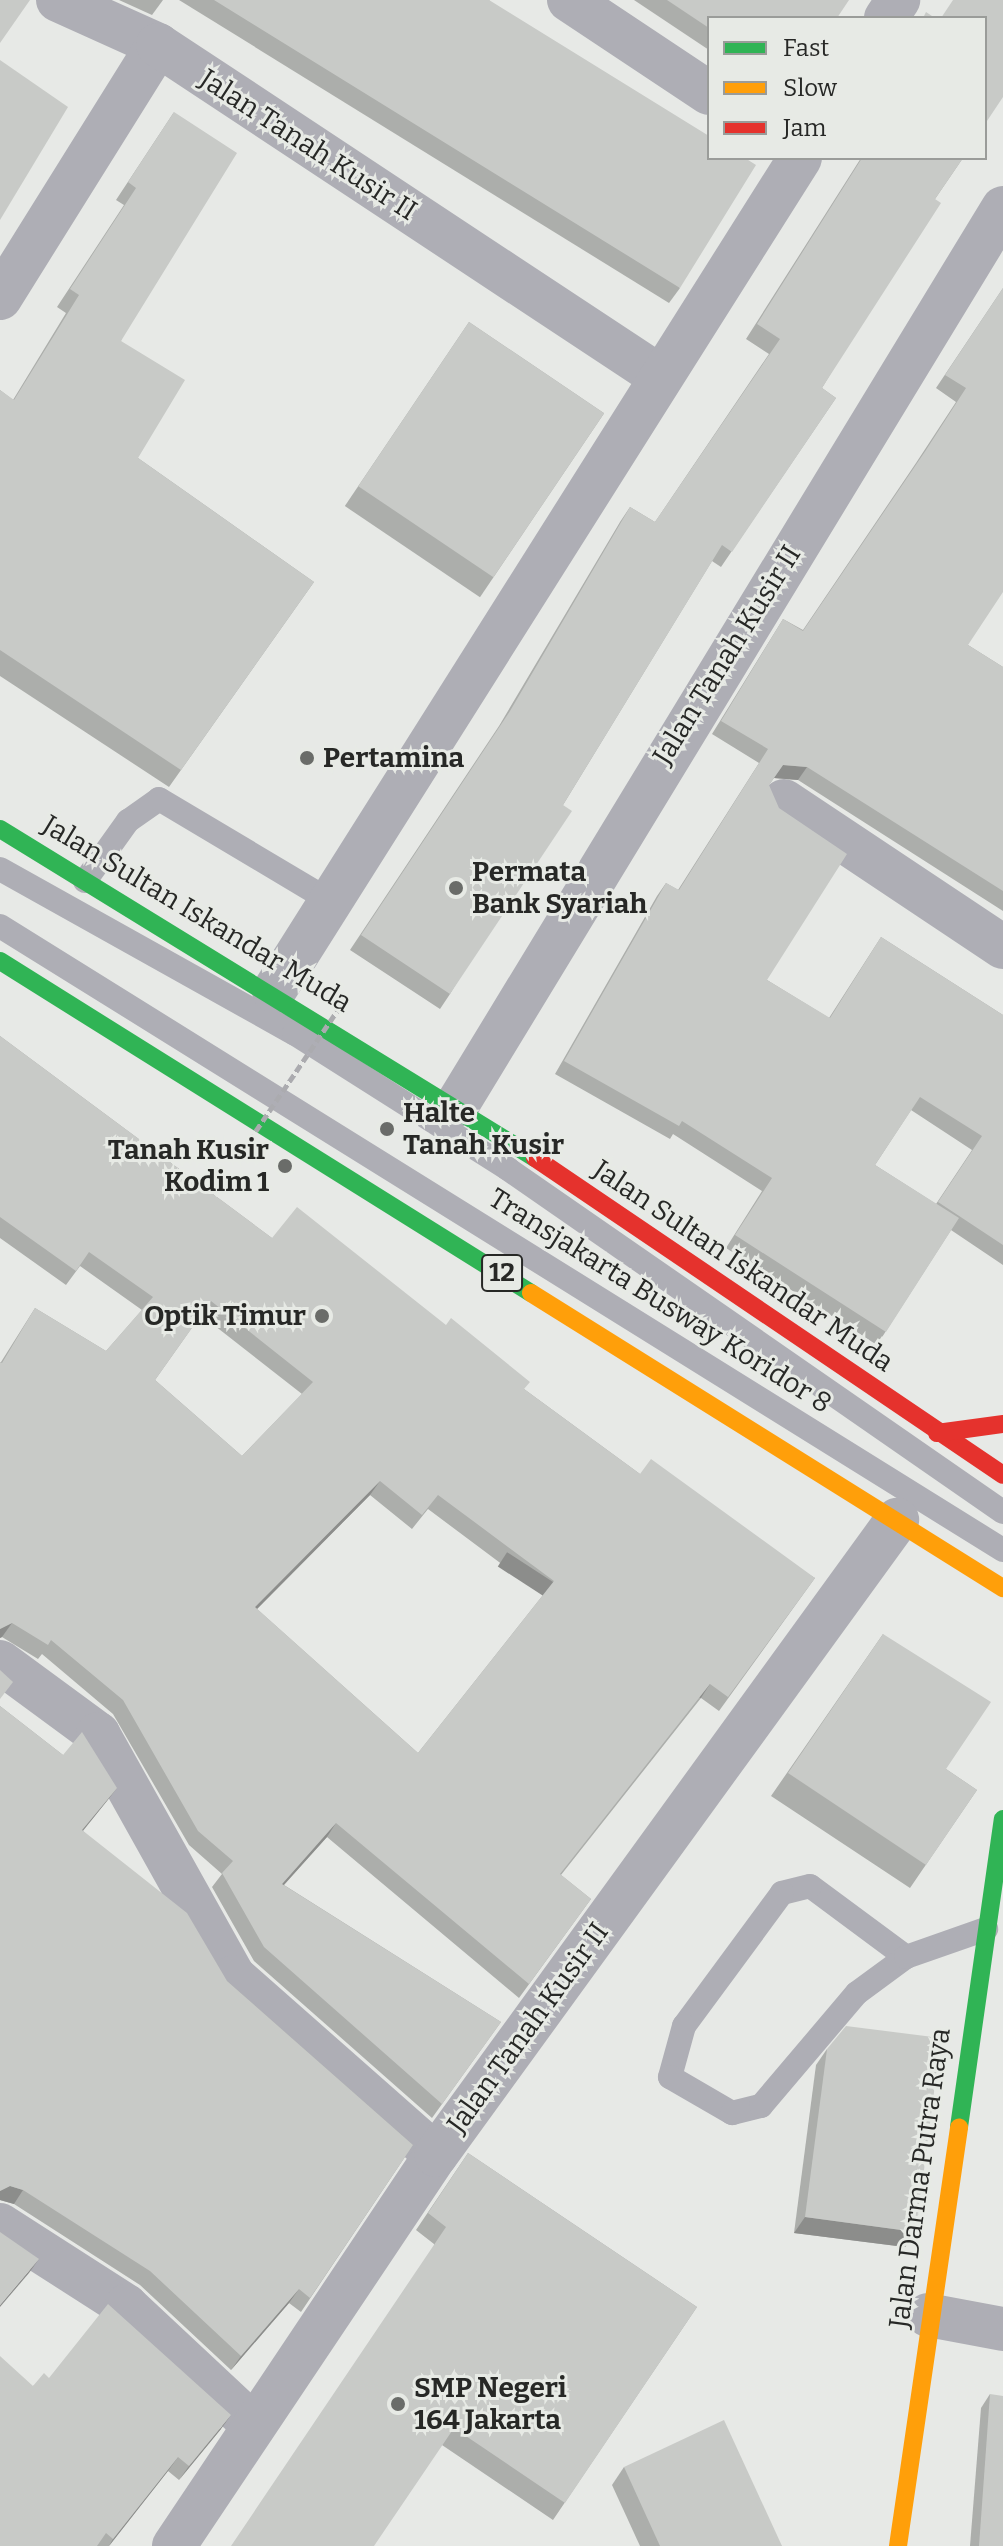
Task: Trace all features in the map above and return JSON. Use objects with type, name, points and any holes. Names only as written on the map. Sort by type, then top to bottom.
[{"type":"main road","name":"Jalan Sultan Iskandar Muda","points":[[0,829],[274,991],[457,1105],[1003,1475]]},
{"type":"main road","name":"12","points":[[0,961],[997,1584]]},
{"type":"main road","points":[[937,1433],[1003,1424]]},
{"type":"main road","points":[[997,1584],[1003,1608]]},
{"type":"main road","name":"Jalan Darma Putra Raya","points":[[898,2546],[928,2315],[1003,1819]]},
{"type":"street","name":"Jalan Tanah Kusir II","points":[[58,0],[158,45],[659,376]]},
{"type":"street","points":[[569,0],[707,92]]},
{"type":"street","points":[[0,298],[158,45]]},
{"type":"street","points":[[274,991],[659,376],[799,160]]},
{"type":"street","name":"Jalan Tanah Kusir II","points":[[457,1105],[1003,208]]},
{"type":"street","points":[[784,801],[1003,947]]},
{"type":"street","name":"Jalan Tanah Kusir II","points":[[174,2546],[252,2424],[436,2155],[897,1520]]},
{"type":"street","points":[[0,1662],[98,1734],[234,1977],[436,2155]]},
{"type":"street","points":[[0,2225],[67,2273],[126,2306],[252,2424]]},
{"type":"street","points":[[928,2315],[1003,2329]]},
{"type":"lane","points":[[85,881],[128,821],[159,799],[330,901]]},
{"type":"lane","name":"Transjakarta Busway Koridor 8","points":[[0,869],[294,1033],[508,1169],[1003,1512]]},
{"type":"lane","name":"Transjakarta Busway Koridor 8","points":[[0,926],[1003,1550]]},
{"type":"lane","points":[[906,1957],[810,1886],[782,1893],[684,2026],[670,2077],[732,2113],[761,2106],[857,1993],[906,1957],[986,1929]]},
{"type":"path","points":[[249,1141],[347,996]]},
{"type":"building","points":[[0,0],[30,0],[0,43]]},
{"type":"building","points":[[214,0],[489,0],[707,135],[707,160],[748,160],[756,165],[680,288]]},
{"type":"building","points":[[667,0],[849,0],[838,16],[707,16],[707,27]]},
{"type":"building","points":[[953,0],[1003,0],[1003,97],[987,121],[987,16],[942,16]]},
{"type":"building","points":[[0,60],[68,107],[0,220]]},
{"type":"building","points":[[174,112],[237,153],[121,341],[185,380],[138,458],[314,582],[181,770],[0,650],[0,390],[14,400],[79,295],[70,289],[136,188],[128,182]]},
{"type":"building","points":[[861,160],[962,160],[935,199],[941,203],[822,388],[836,398],[732,552],[722,545],[563,805],[572,811],[450,994],[361,935],[510,711],[630,507],[655,522],[780,339],[757,324]]},
{"type":"building","points":[[1003,288],[1003,592],[968,645],[1003,667],[1003,891],[807,767],[783,765],[769,785],[779,808],[847,854],[767,980],[830,1018],[881,937],[1003,1015],[1003,1245],[938,1202],[982,1136],[920,1097],[875,1165],[959,1218],[886,1332],[735,1235],[772,1178],[682,1121],[679,1126],[564,1061],[666,883],[679,890],[768,749],[721,721],[783,619],[803,631],[926,450],[966,388],[945,375]]},
{"type":"building","points":[[469,322],[604,413],[493,577],[358,486]]},
{"type":"building","points":[[0,1036],[272,1238],[297,1207],[446,1325],[451,1318],[530,1382],[524,1389],[640,1474],[651,1459],[815,1578],[728,1697],[710,1684],[560,1874],[591,1899],[529,1984],[336,1823],[282,1884],[501,2022],[442,2104],[264,1947],[222,1873],[233,1861],[198,1831],[123,1700],[51,1640],[48,1645],[12,1623],[0,1629],[0,1362],[35,1308],[106,1351],[153,1297],[89,1252],[76,1271],[0,1217]],"holes":[[[211,1301],[313,1382],[242,1456],[155,1380]],[[380,1481],[422,1515],[438,1495],[554,1581],[418,1753],[255,1607]]]},
{"type":"building","points":[[883,1634],[991,1702],[946,1769],[977,1790],[926,1865],[788,1773]]},
{"type":"building","points":[[0,1670],[13,1682],[0,1699]]},
{"type":"building","points":[[0,1706],[63,1755],[82,1732],[117,1788],[82,1830],[187,1913],[227,1981],[413,2145],[310,2298],[299,2289],[241,2356],[150,2271],[23,2190],[10,2186],[0,2191]]},
{"type":"building","points":[[846,2026],[941,2038],[916,2232],[805,2217],[827,2049]]},
{"type":"building","name":"SMP Negeri 164 Jakarta","points":[[468,2153],[697,2307],[565,2503],[454,2428],[374,2546],[231,2546],[446,2227],[428,2213]]},
{"type":"building","points":[[0,2232],[39,2259],[0,2305]]},
{"type":"building","points":[[108,2304],[231,2415],[189,2466],[178,2457],[113,2539],[106,2533],[97,2546],[0,2546],[0,2356],[33,2386],[44,2373],[49,2378]]},
{"type":"building","points":[[990,2394],[1003,2396],[1003,2546],[979,2546]]},
{"type":"building","points":[[724,2420],[782,2546],[660,2546],[624,2467]]},
{"type":"traffic: fast","points":[[0,829],[535,1158]]},
{"type":"traffic: fast","points":[[0,961],[531,1293]]},
{"type":"traffic: fast","points":[[959,2127],[1003,1819]]},
{"type":"traffic: slow","points":[[531,1293],[1003,1588]]},
{"type":"traffic: slow","points":[[898,2546],[959,2127]]},
{"type":"traffic: jam","points":[[535,1158],[1003,1475]]},
{"type":"traffic: jam","points":[[937,1433],[1003,1424]]},
{"type":"place","name":"Pertamina","points":[[307,758]]},
{"type":"place","name":"Permata Bank Syariah","points":[[456,888]]},
{"type":"place","name":"Halte Tanah Kusir","points":[[387,1129]]},
{"type":"place","name":"Tanah Kusir Kodim 1","points":[[285,1166]]},
{"type":"place","name":"Optik Timur","points":[[322,1316]]},
{"type":"place","name":"SMP Negeri 164 Jakarta","points":[[398,2404]]}]
